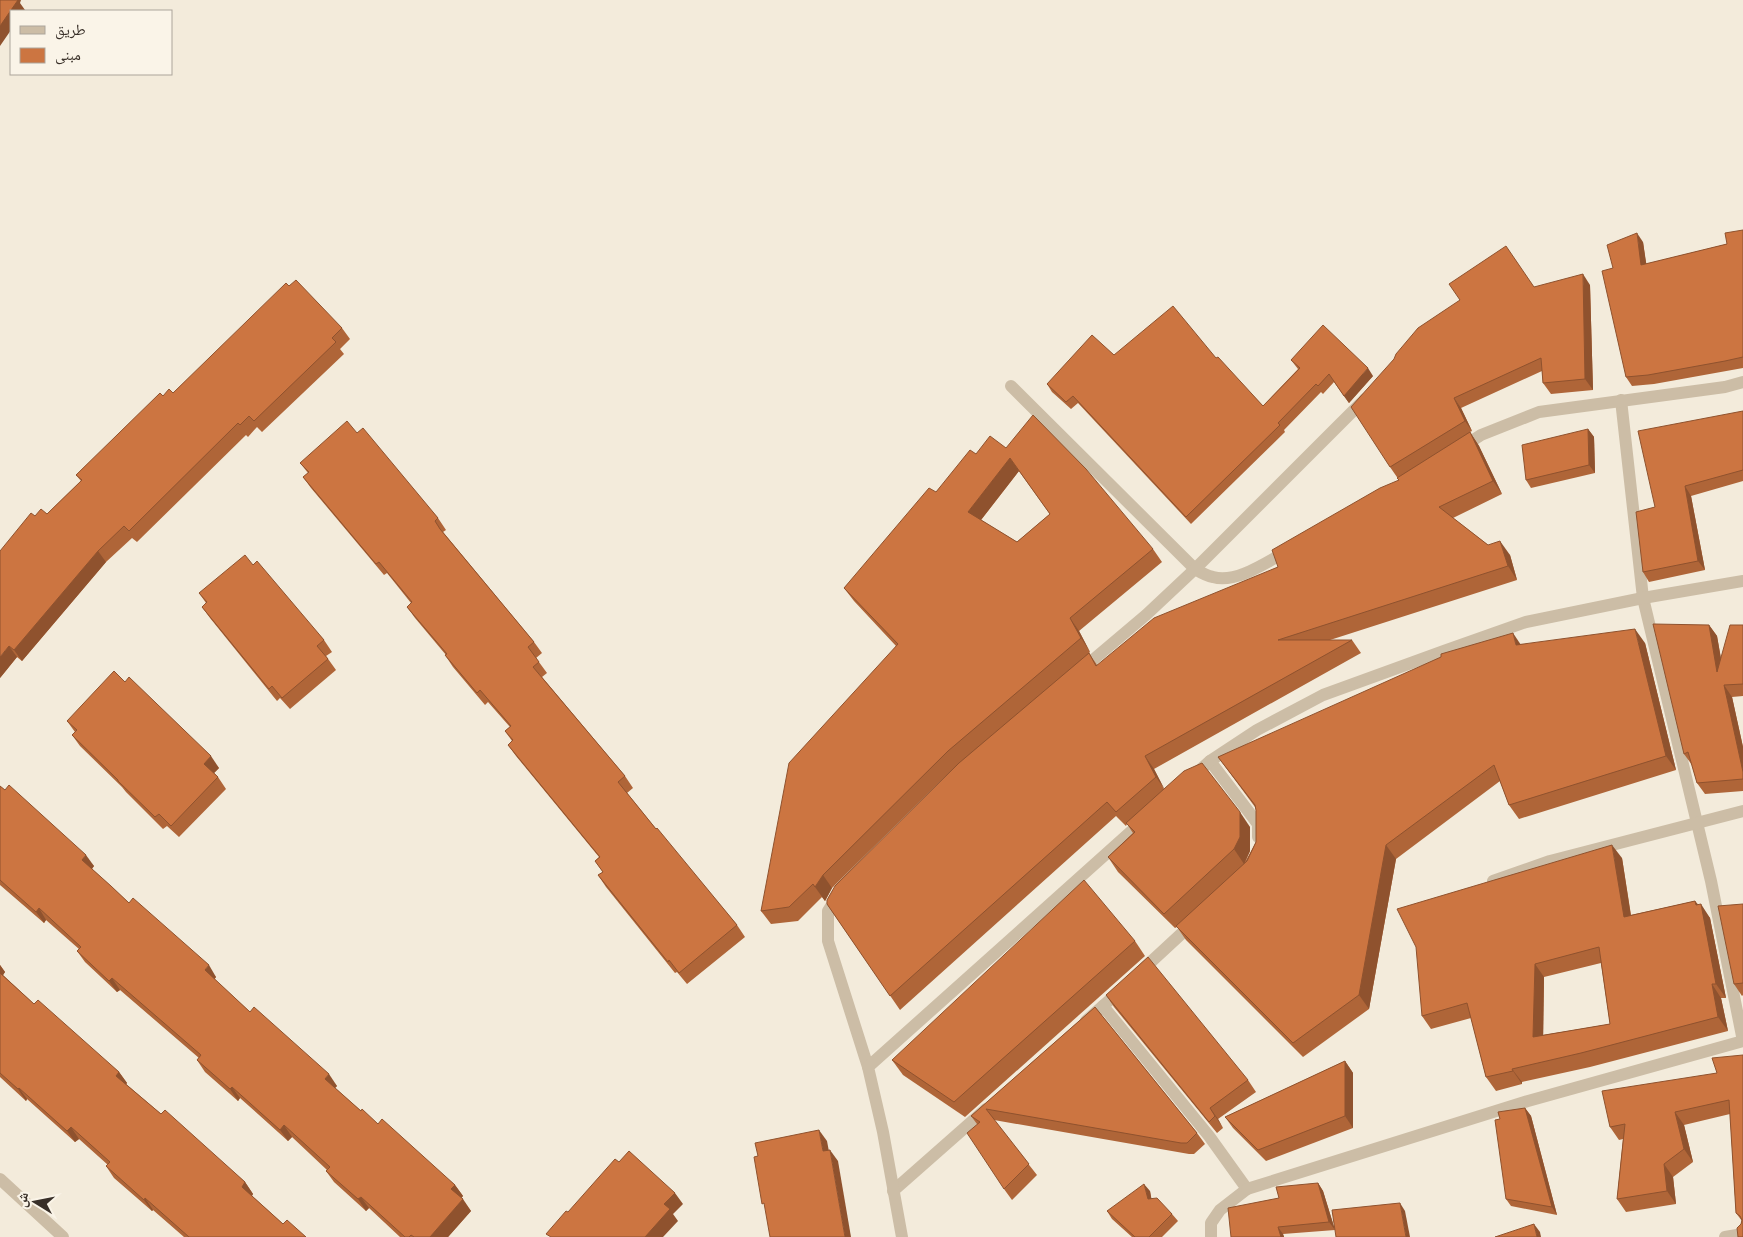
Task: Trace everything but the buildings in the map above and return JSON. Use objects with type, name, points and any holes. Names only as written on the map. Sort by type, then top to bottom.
[{"type":"street","points":[[1449,455],[1481,435],[1539,412],[1725,387],[1743,382]]},
{"type":"street","points":[[1011,386],[1195,569],[1213,578],[1227,578],[1248,572],[1299,544]]},
{"type":"street","points":[[1073,677],[1146,615],[1195,569],[1376,386]]},
{"type":"street","points":[[1211,1237],[1210,1223],[1220,1210],[1247,1189],[1528,1102],[1743,1041],[1711,882],[1643,598],[1621,400]]},
{"type":"street","points":[[1180,788],[1210,761],[1257,730],[1323,695],[1526,622],[1643,598],[1743,581]]},
{"type":"street","points":[[1210,761],[1258,824],[1258,853]]},
{"type":"street","points":[[868,1067],[1158,808]]},
{"type":"street","points":[[1490,882],[1550,862],[1743,811]]},
{"type":"street","points":[[845,887],[838,894],[828,911],[828,941],[868,1067],[884,1132],[902,1237]]},
{"type":"street","points":[[1074,1032],[1202,915]]},
{"type":"street","points":[[1104,1006],[1209,1136],[1247,1189]]},
{"type":"street","points":[[893,1191],[994,1102]]},
{"type":"street","points":[[0,1179],[63,1237]]},
{"type":"street","points":[[1725,1237],[1743,1234]]}]
